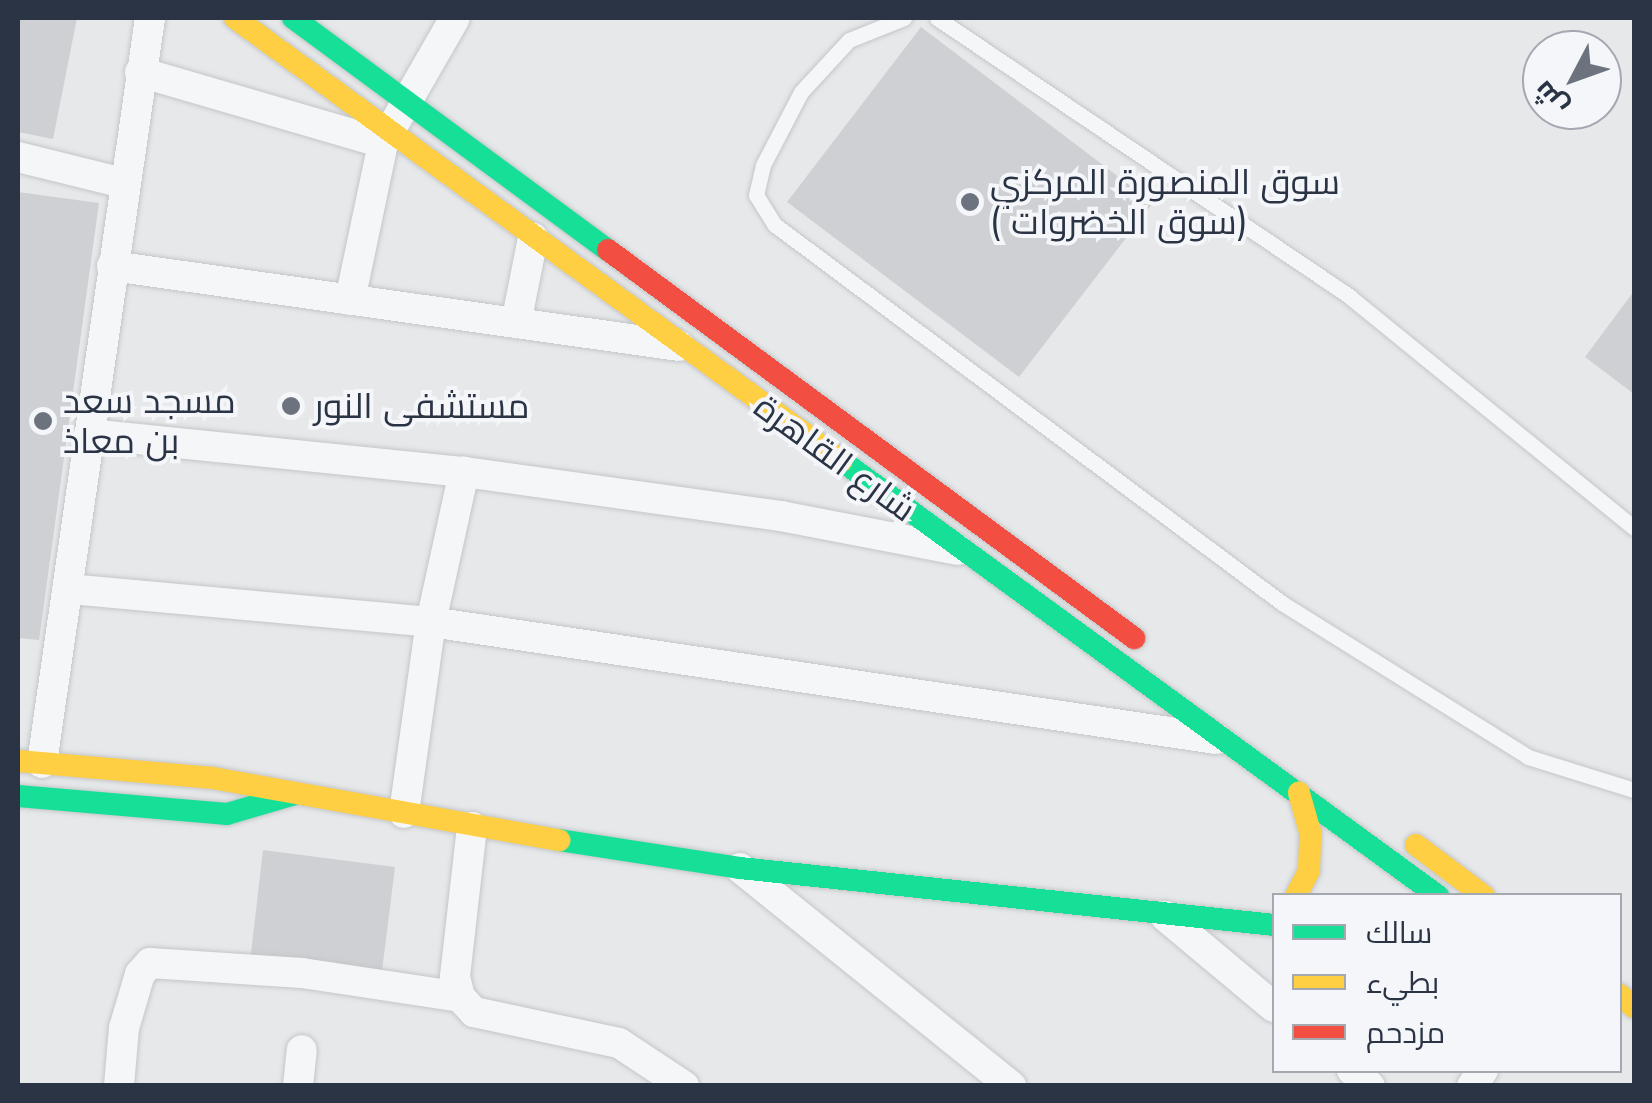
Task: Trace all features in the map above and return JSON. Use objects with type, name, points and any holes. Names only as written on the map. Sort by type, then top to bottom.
[{"type":"street","points":[[150,18],[123,183],[69,589],[30,762],[213,778],[472,828],[740,868],[1165,916],[1271,922]]},
{"type":"street","name":"شارع القاهرة","points":[[235,18],[385,139],[533,238],[1434,893]]},
{"type":"street","name":"شارع القاهرة","points":[[294,18],[1162,659]]},
{"type":"street","points":[[350,300],[385,139],[455,18]]},
{"type":"street","points":[[140,72],[385,139]]},
{"type":"street","points":[[18,157],[123,183]]},
{"type":"street","points":[[516,323],[533,238]]},
{"type":"street","points":[[112,266],[682,347]]},
{"type":"street","points":[[90,434],[464,472],[781,516],[963,551]]},
{"type":"street","points":[[404,813],[431,622],[464,472]]},
{"type":"street","points":[[69,589],[431,622],[1227,740]]},
{"type":"street","points":[[1298,893],[1309,870],[1310,832],[1299,793]]},
{"type":"street","points":[[18,796],[226,814],[296,794]]},
{"type":"street","points":[[18,820],[49,799]]},
{"type":"street","points":[[1388,824],[1480,893]]},
{"type":"street","points":[[472,828],[455,977],[460,997],[474,1012],[620,1043],[684,1086]]},
{"type":"street","points":[[740,868],[1012,1086]]},
{"type":"street","points":[[1165,916],[1272,1005]]},
{"type":"street","points":[[119,1086],[124,1028],[140,974],[150,964],[302,972],[460,997]]},
{"type":"street","points":[[298,1086],[302,1050]]},
{"type":"lane","points":[[904,18],[849,40],[800,92],[763,165],[756,195],[775,224],[1282,602],[1528,758],[1634,790]]},
{"type":"lane","points":[[938,18],[1350,297],[1634,528]]},
{"type":"building","points":[[18,18],[77,18],[53,139],[18,132]]},
{"type":"building","name":"سوق المنصورة المركزي ( سوق الخضروات)","points":[[921,27],[1153,203],[1019,377],[787,202]]},
{"type":"building","name":"مسجد سعد بن معاذ","points":[[18,192],[99,203],[39,640],[18,638]]},
{"type":"building","points":[[1634,291],[1634,394],[1585,357]]},
{"type":"building","points":[[263,850],[395,867],[381,979],[250,962]]},
{"type":"traffic: fast","points":[[293,18],[608,250]]},
{"type":"traffic: fast","points":[[842,461],[1434,893]]},
{"type":"traffic: fast","points":[[18,796],[227,814],[295,794]]},
{"type":"traffic: fast","points":[[559,840],[740,868],[1272,925]]},
{"type":"traffic: slow","points":[[235,18],[842,461]]},
{"type":"traffic: slow","points":[[18,761],[213,778],[559,840]]},
{"type":"traffic: slow","points":[[1298,893],[1309,870],[1310,832],[1299,793]]},
{"type":"traffic: slow","points":[[1416,845],[1480,893]]},
{"type":"traffic: slow","points":[[1622,997],[1634,1007]]},
{"type":"traffic: jam","points":[[608,250],[1134,638]]},
{"type":"place","name":"سوق المنصورة المركزي ( سوق الخضروات)","points":[[970,202]]},
{"type":"place","name":"مستشفى النور","points":[[291,406]]},
{"type":"place","name":"مسجد سعد بن معاذ","points":[[43,421]]}]
